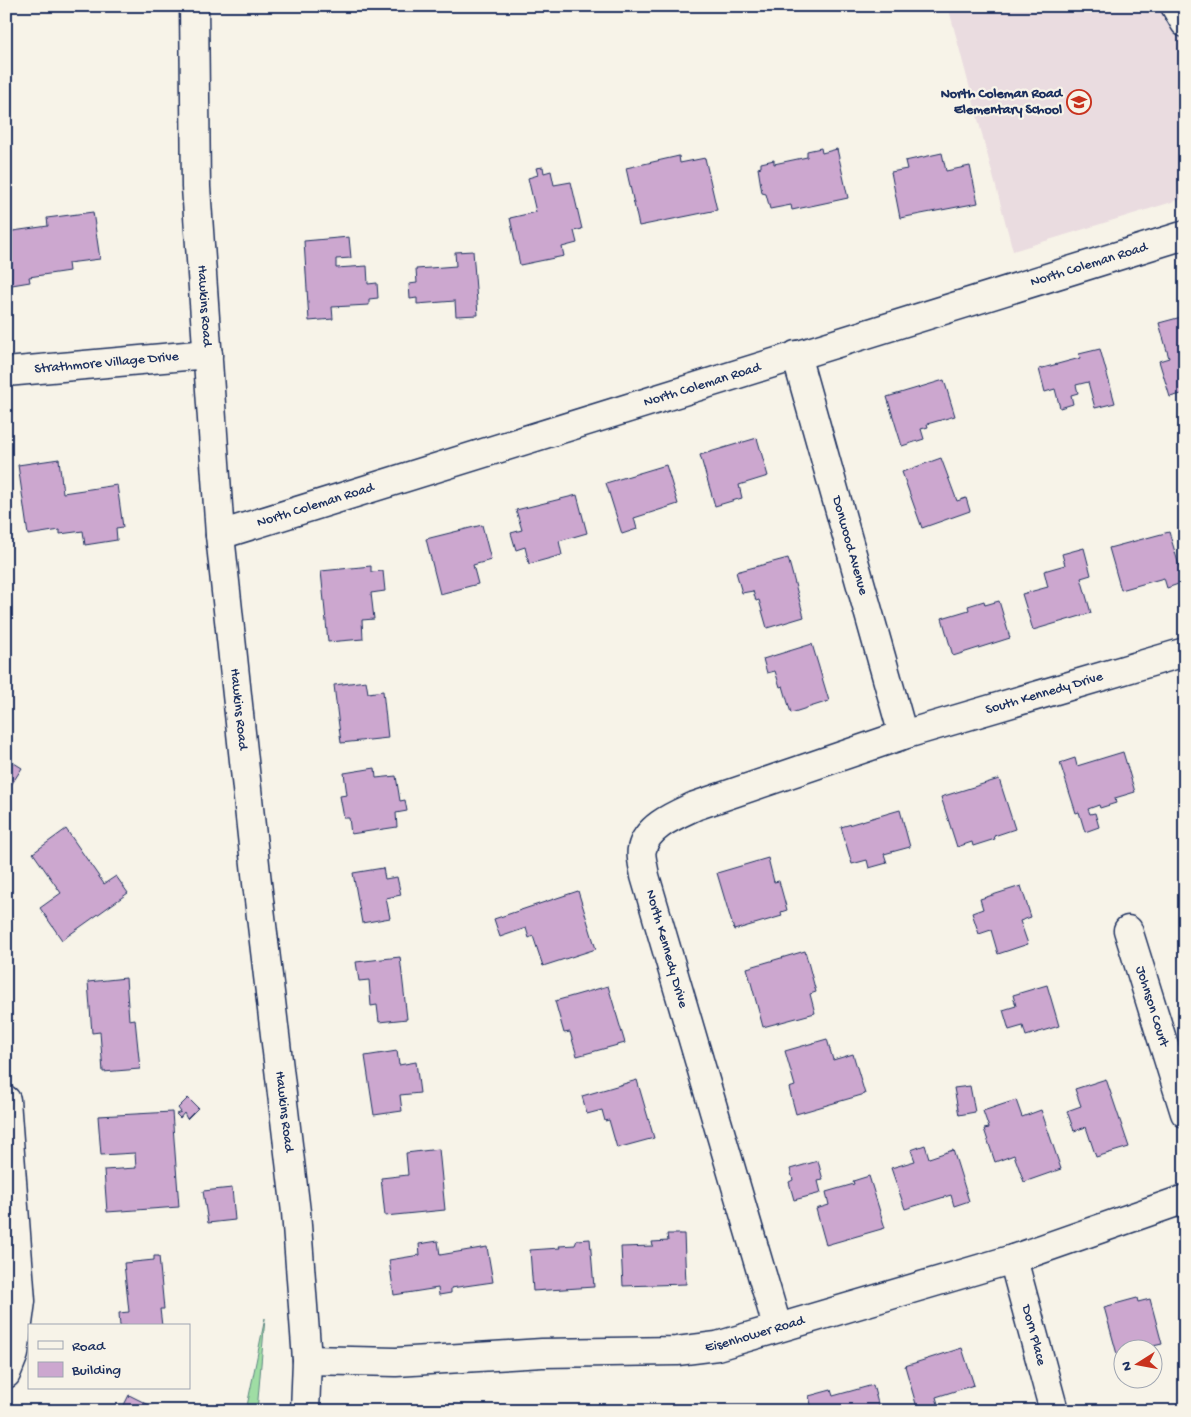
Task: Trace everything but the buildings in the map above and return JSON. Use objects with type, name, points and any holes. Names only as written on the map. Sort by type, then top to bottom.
[{"type":"street","name":"Hawkins Road","points":[[194,6],[196,186],[220,535],[257,883],[296,1212],[307,1360],[305,1411]]},
{"type":"street","points":[[1175,6],[1185,23]]},
{"type":"street","name":"North Coleman Road","points":[[220,535],[1185,235]]},
{"type":"street","name":"Strathmore Village Drive","points":[[6,372],[208,354]]},
{"type":"street","name":"Donwood Avenue","points":[[796,355],[902,735]]},
{"type":"street","name":"South Kennedy Drive","points":[[902,735],[1185,652]]},
{"type":"street","name":"North Kennedy Drive","points":[[778,1326],[644,876],[641,849],[651,832],[673,816],[695,806],[902,735]]},
{"type":"street","name":"Johnson Court","points":[[1128,930],[1185,1113]]},
{"type":"street","points":[[6,1100],[21,1301],[14,1354],[6,1374]]},
{"type":"street","name":"Eisenhower Road","points":[[307,1360],[396,1362],[542,1353],[676,1351],[716,1346],[778,1326],[1013,1259],[1185,1199]]},
{"type":"street","name":"Dorn Place","points":[[1013,1259],[1054,1411]]},
{"type":"shaded area","name":"North Coleman Road Elementary School","points":[[948,6],[1185,6],[1185,198],[1013,251]]},
{"type":"green space","points":[[265,1318],[257,1411],[246,1411]]},
{"type":"place","name":"North Coleman Road Elementary School","points":[[1079,102]]}]
